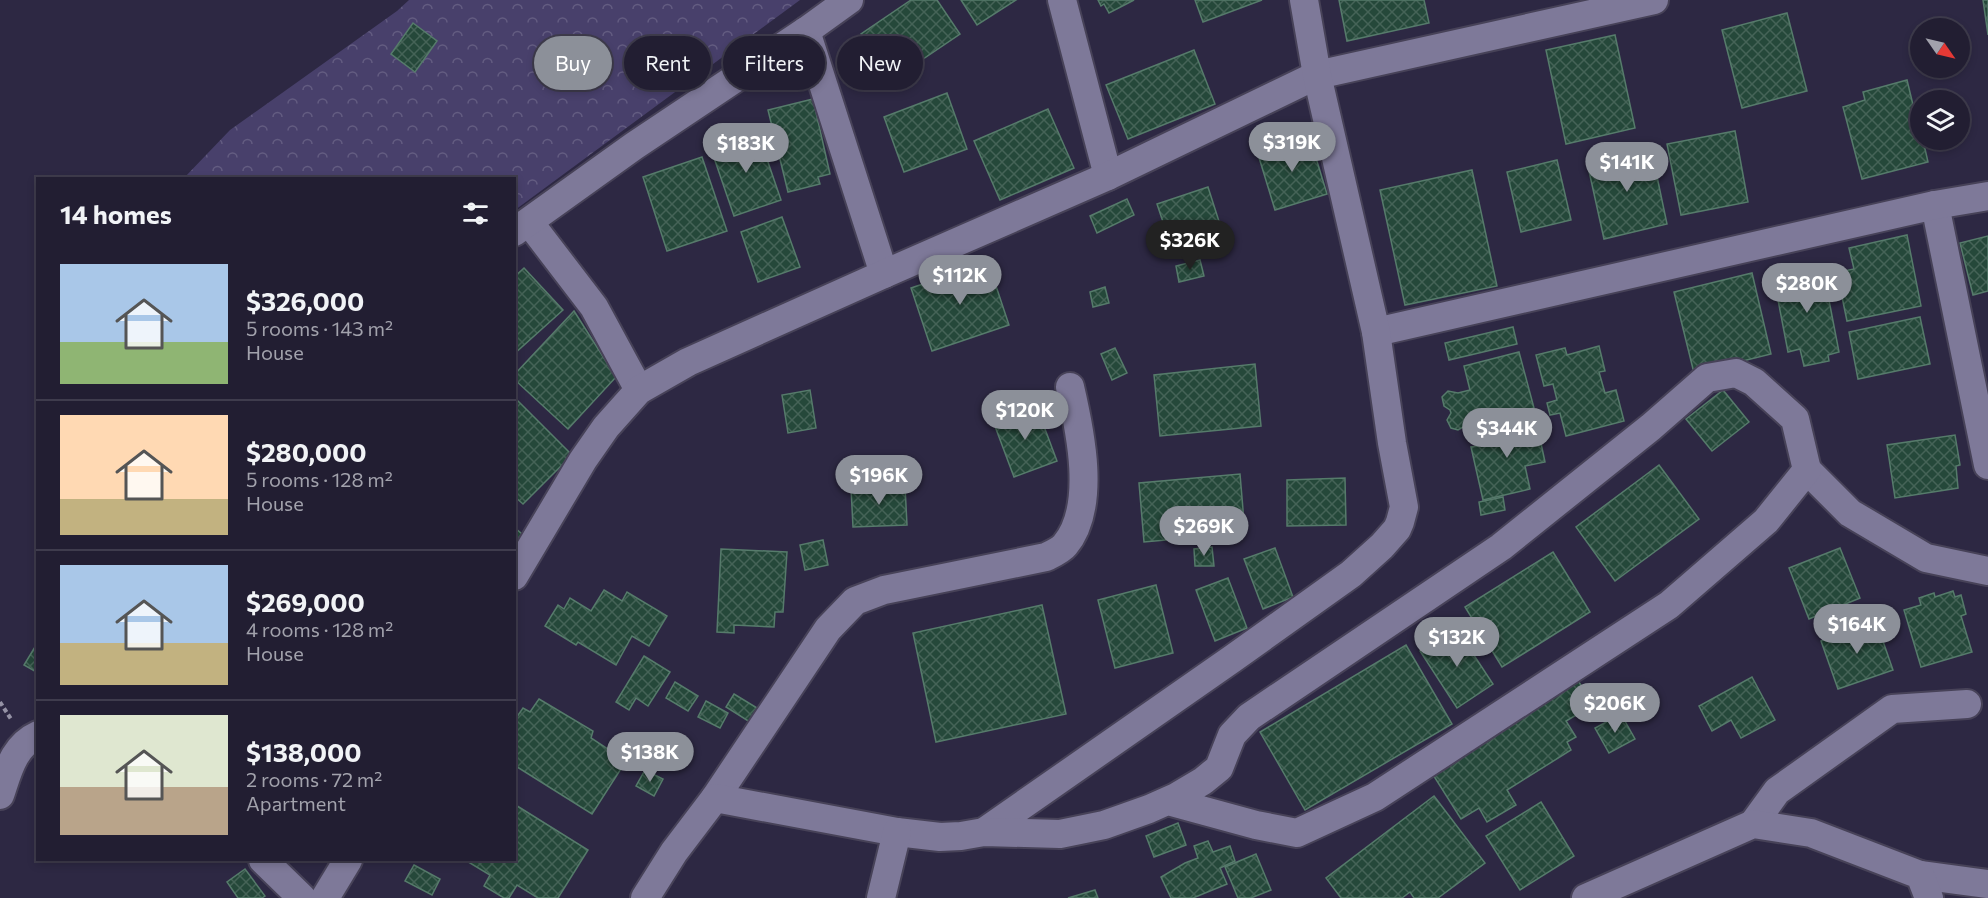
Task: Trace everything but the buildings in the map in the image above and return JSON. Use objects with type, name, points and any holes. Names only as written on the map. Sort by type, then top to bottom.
[{"type":"street","points":[[639,390],[594,307],[522,227],[634,146],[806,32],[849,0]]},
{"type":"street","points":[[1062,0],[1108,176]]},
{"type":"street","points":[[984,832],[1325,593],[1370,558],[1397,529],[1404,507],[1376,332],[1317,75],[1304,0]]},
{"type":"street","points":[[516,573],[583,460],[606,427],[639,390],[688,362],[1108,176],[1317,75],[1654,0]]},
{"type":"street","points":[[806,32],[884,274]]},
{"type":"street","points":[[1376,332],[1935,205],[1988,196]]},
{"type":"street","points":[[1935,205],[1988,465]]},
{"type":"street","points":[[715,798],[897,832],[940,837],[984,832],[1029,835],[1060,834],[1104,825],[1168,801],[1203,781],[1219,768],[1232,735],[1249,717],[1501,547],[1651,427],[1707,378],[1736,373],[1754,382],[1795,419],[1807,470],[1850,513],[1926,558],[1988,571]]},
{"type":"street","points":[[645,898],[674,852],[715,798],[828,629],[855,601],[884,590],[1046,557],[1065,545],[1074,529],[1082,503],[1082,439],[1070,387]]},
{"type":"street","points":[[1168,801],[1256,825],[1297,833],[1375,797],[1669,605],[1766,520],[1807,470]]},
{"type":"street","points":[[1586,898],[1753,824],[1777,791],[1892,709],[1967,704]]},
{"type":"street","points":[[0,795],[13,759],[20,747],[36,736]]},
{"type":"street","points":[[1753,824],[1811,833],[1925,886],[1988,884]]},
{"type":"street","points":[[881,898],[897,832]]},
{"type":"street","points":[[264,861],[302,898]]},
{"type":"street","points":[[325,898],[347,861]]},
{"type":"green space","points":[[409,0],[800,0],[751,36],[723,36],[723,57],[711,66],[711,36],[624,36],[624,90],[678,90],[516,209],[516,177],[185,177],[230,130],[397,11]]}]
